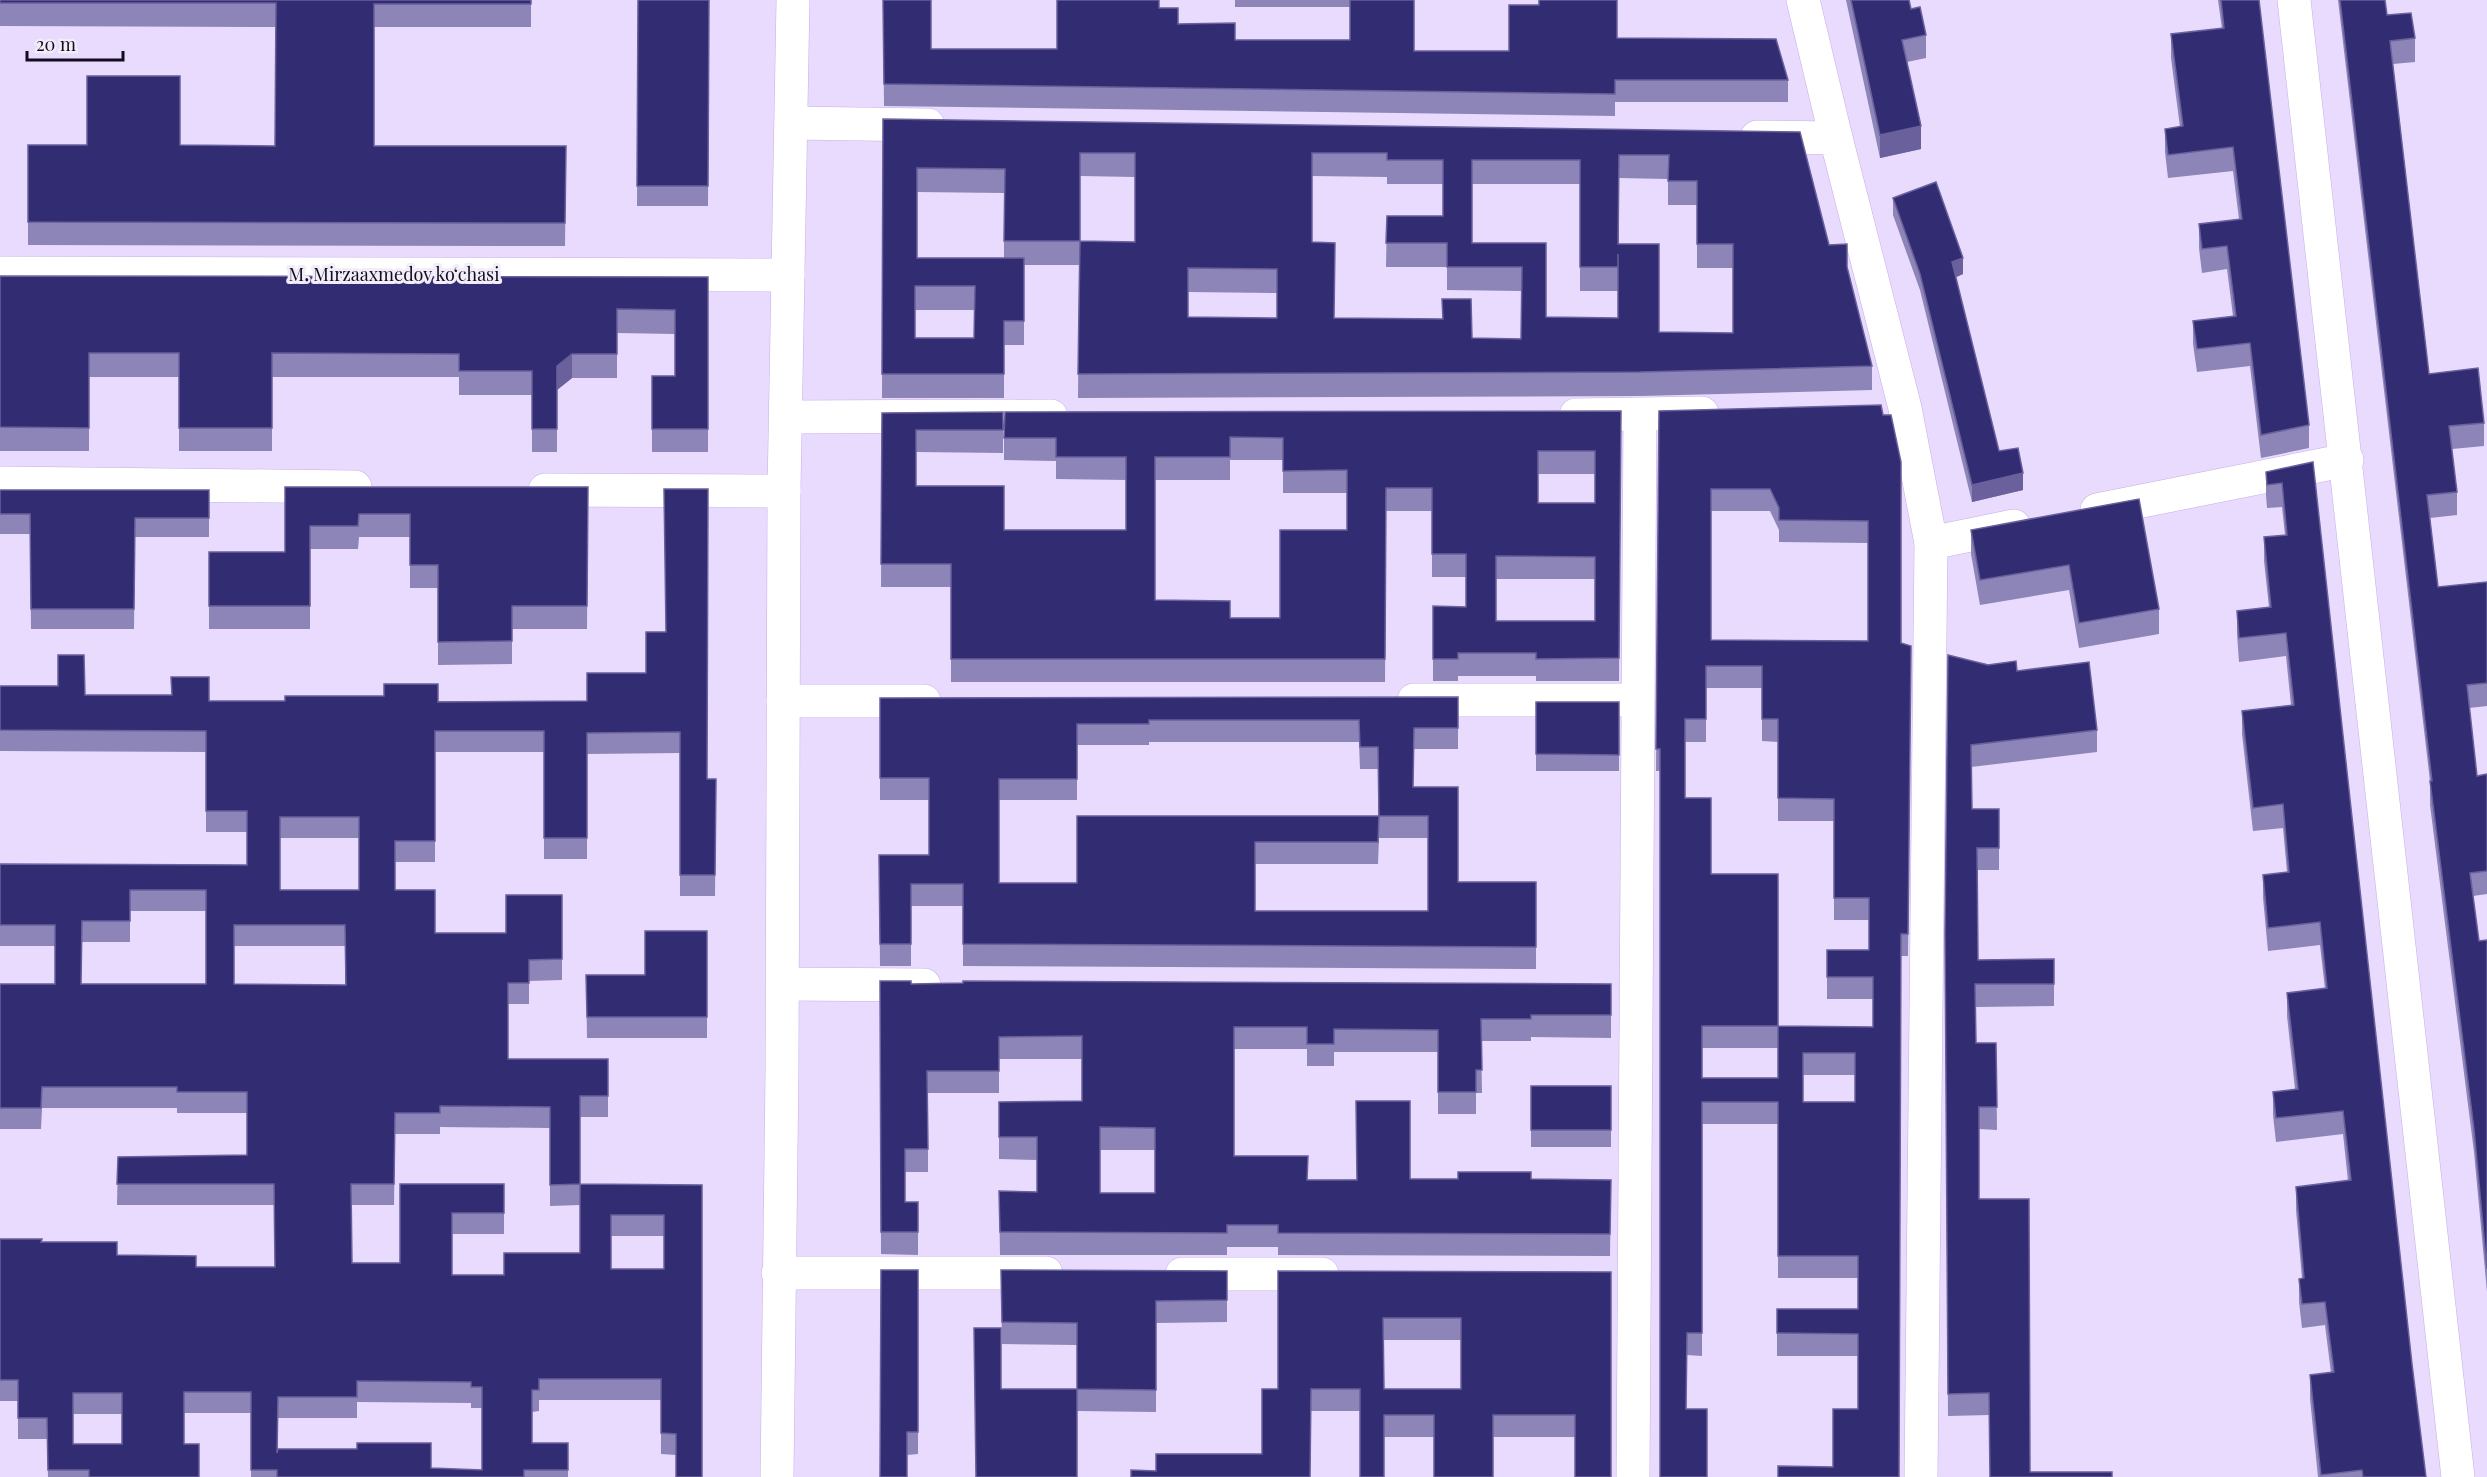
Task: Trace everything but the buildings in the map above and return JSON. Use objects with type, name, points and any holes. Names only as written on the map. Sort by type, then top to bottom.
[{"type":"street","points":[[777,1477],[783,984],[784,491],[793,0]]},
{"type":"street","points":[[1803,0],[1905,408],[1931,543],[1921,1477]]},
{"type":"street","points":[[2294,0],[2347,460],[2458,1477]]},
{"type":"street","points":[[792,123],[958,126]]},
{"type":"street","points":[[1729,136],[1836,138]]},
{"type":"street","name":"M. Mirzaaxmedov koʻchasi","points":[[0,273],[788,275]]},
{"type":"street","points":[[1870,409],[1905,408]]},
{"type":"street","points":[[1545,415],[1732,413]]},
{"type":"street","points":[[1633,1477],[1621,1275],[1622,988],[1637,700],[1640,415]]},
{"type":"street","points":[[786,417],[1083,416]]},
{"type":"street","points":[[1931,543],[2347,460]]},
{"type":"street","points":[[0,483],[383,488]]},
{"type":"street","points":[[515,489],[784,491]]},
{"type":"street","points":[[1388,700],[1637,700]]},
{"type":"street","points":[[783,701],[949,701]]},
{"type":"street","points":[[783,984],[951,985]]},
{"type":"street","points":[[778,1273],[1075,1273]]},
{"type":"street","points":[[1158,1274],[1348,1274]]}]
